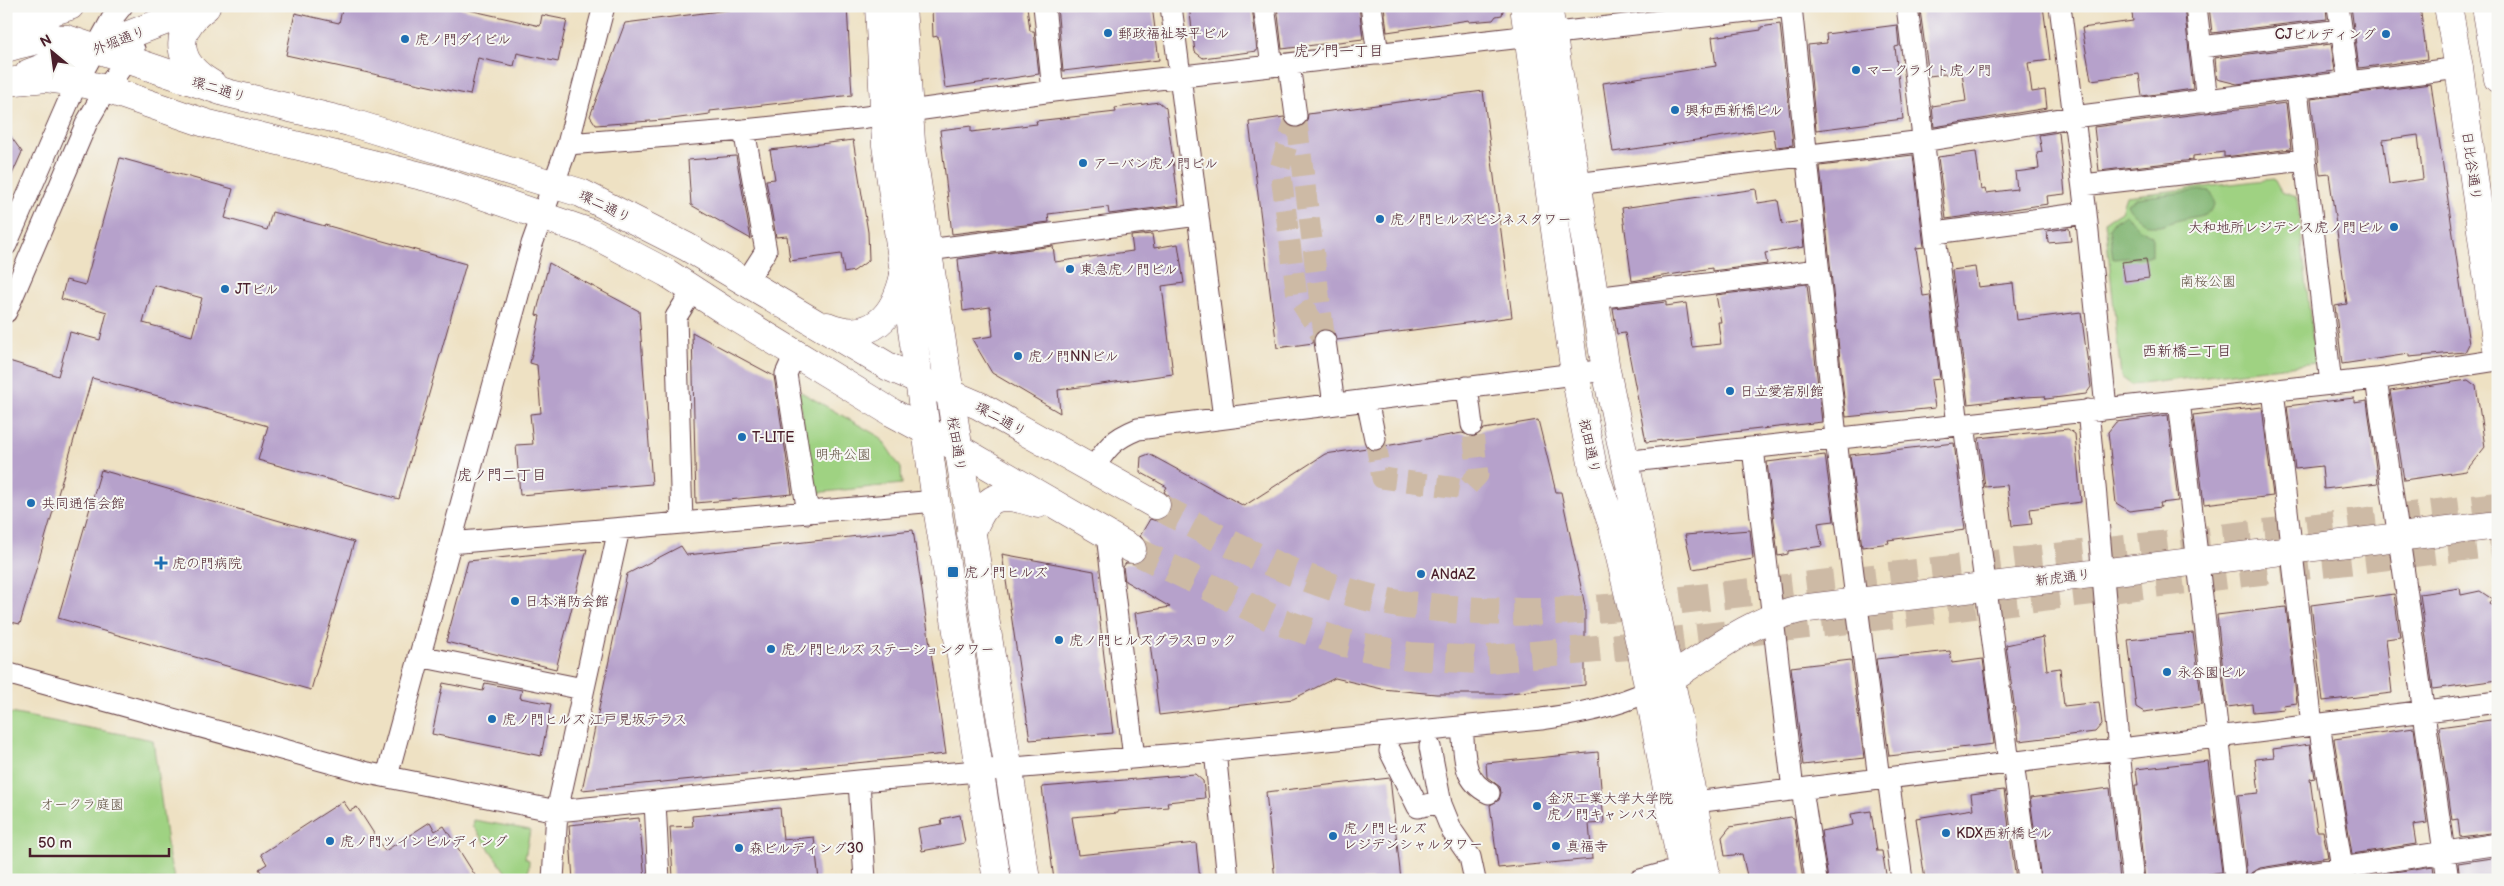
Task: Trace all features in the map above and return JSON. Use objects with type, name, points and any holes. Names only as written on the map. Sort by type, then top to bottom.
[{"type":"main road","points":[[6,26],[70,6]]},
{"type":"main road","name":"外堀通り","points":[[14,81],[204,6]]},
{"type":"main road","points":[[208,6],[194,16],[184,33],[181,49],[186,62],[198,75],[227,93]]},
{"type":"main road","name":"桜田通り","points":[[879,6],[897,113],[914,161],[970,534],[1026,880]]},
{"type":"main road","name":"桜田通り","points":[[902,6],[897,113],[886,146],[936,501],[997,880]]},
{"type":"main road","name":"祝田通り","points":[[1524,6],[1540,36],[1576,184],[1659,685],[1683,804],[1707,880]]},
{"type":"main road","name":"祝田通り","points":[[1548,6],[1540,36],[1575,374],[1593,468],[1613,527],[1659,685]]},
{"type":"main road","name":"日比谷通り","points":[[2448,6],[2459,68],[2498,355]]},
{"type":"main road","points":[[2486,6],[2498,78]]},
{"type":"main road","name":"環二通り","points":[[6,48],[50,37],[67,39],[94,50],[227,93],[349,122],[581,193],[687,247],[889,367],[980,406],[1092,471],[1156,505]]},
{"type":"main road","points":[[14,81],[46,78],[77,82],[106,89],[205,123],[438,180],[591,233],[667,273],[796,354],[1063,511],[1132,549]]},
{"type":"main road","points":[[796,312],[844,333],[871,327],[890,314],[900,295],[904,275]]},
{"type":"main road","points":[[970,534],[985,505],[1002,496],[1012,496],[1063,511]]},
{"type":"main road","name":"新虎通り","points":[[1659,685],[1730,640],[1774,616],[1800,609],[2498,525]]},
{"type":"main road","name":"祝田通り","points":[[1675,877],[1683,804]]},
{"type":"street","points":[[6,245],[77,82],[94,50],[122,6]]},
{"type":"street","points":[[387,776],[532,244],[567,147],[604,6]]},
{"type":"street","points":[[1044,6],[1053,91]]},
{"type":"street","points":[[1171,6],[1224,418]]},
{"type":"street","points":[[1264,6],[1296,116]]},
{"type":"street","points":[[1371,6],[1378,54]]},
{"type":"street","points":[[567,147],[897,113],[1053,91],[1540,36],[1714,11],[1791,6],[1836,438],[1856,602],[1902,880]]},
{"type":"street","points":[[1907,6],[1902,36],[1909,95],[1923,140],[1961,424],[2029,880]]},
{"type":"street","points":[[2060,6],[2086,213],[2104,572],[2120,749],[2120,770],[2133,880]]},
{"type":"street","points":[[2196,6],[2207,100]]},
{"type":"street","points":[[2338,6],[2349,83]]},
{"type":"street","points":[[6,312],[87,122],[125,59],[155,26]]},
{"type":"street","points":[[2201,47],[2341,30]]},
{"type":"street","points":[[1576,184],[1923,140],[2073,117],[2459,68]]},
{"type":"street","points":[[14,81],[44,83],[59,104],[60,121]]},
{"type":"street","points":[[2297,90],[2331,384]]},
{"type":"street","points":[[744,130],[766,251],[746,282]]},
{"type":"street","points":[[2082,185],[2305,160]]},
{"type":"street","points":[[1935,233],[2086,213]]},
{"type":"street","points":[[928,250],[1198,215]]},
{"type":"street","points":[[1595,298],[1818,270]]},
{"type":"street","points":[[682,523],[676,318],[693,290]]},
{"type":"street","points":[[1325,341],[1334,404]]},
{"type":"street","points":[[796,354],[786,374],[808,513]]},
{"type":"street","points":[[1623,462],[2376,379],[2498,360]]},
{"type":"street","points":[[1092,471],[1104,451],[1117,437],[1138,428],[1606,370]]},
{"type":"street","points":[[2376,379],[2448,880]]},
{"type":"street","points":[[1467,388],[1472,425]]},
{"type":"street","points":[[2273,390],[2292,550],[2316,725],[2343,873]]},
{"type":"street","points":[[1367,400],[1375,439]]},
{"type":"street","points":[[2179,401],[2235,880]]},
{"type":"street","points":[[1753,448],[1797,789],[1816,880]]},
{"type":"street","points":[[450,544],[936,501]]},
{"type":"street","points":[[553,880],[557,812],[619,529]]},
{"type":"street","points":[[1107,535],[1134,758]]},
{"type":"street","points":[[419,656],[583,690]]},
{"type":"street","points":[[6,673],[368,773],[557,812],[859,781],[1215,751],[1580,714],[1622,703],[1659,685]]},
{"type":"street","points":[[1683,804],[2498,702]]},
{"type":"street","points":[[1462,726],[1467,771],[1473,784],[1489,793]]},
{"type":"street","points":[[1430,748],[1440,802],[1452,831],[1470,857],[1475,880]]},
{"type":"street","points":[[1215,751],[1228,880]]},
{"type":"street","points":[[1390,751],[1418,807],[1440,802]]},
{"type":"street","points":[[859,781],[865,880]]},
{"type":"street","points":[[655,802],[659,880]]},
{"type":"street","points":[[2262,880],[2343,873],[2498,844]]},
{"type":"street","points":[[1640,880],[1675,877]]},
{"type":"green space","name":"南桜公園","points":[[2274,179],[2281,192],[2297,197],[2315,363],[2132,385],[2121,377],[2105,221],[2121,211],[2126,196]]},
{"type":"green space","points":[[2203,190],[2210,191],[2214,199],[2212,210],[2202,215],[2161,226],[2146,223],[2132,213],[2127,204],[2136,198]]},
{"type":"green space","points":[[2126,215],[2140,229],[2152,236],[2152,256],[2113,259],[2109,228],[2114,221]]},
{"type":"green space","name":"明舟公園","points":[[798,392],[880,437],[901,468],[902,484],[814,493]]},
{"type":"green space","name":"オークラ庭園","points":[[10,713],[153,740],[169,858],[175,880],[6,880],[6,742]]},
{"type":"green space","points":[[474,820],[530,830],[525,858],[529,860],[528,880],[511,880],[473,826]]},
{"type":"building","name":"虎ノ門ダイビル","points":[[343,6],[451,6],[540,26],[542,15],[567,20],[558,62],[517,53],[514,66],[478,58],[470,95],[286,55],[295,13],[339,23]]},
{"type":"building","points":[[759,6],[847,6],[852,95],[710,111],[710,114],[664,120],[596,125],[590,116],[625,23]]},
{"type":"building","points":[[932,6],[1027,6],[1030,31],[1034,31],[1039,74],[945,88],[938,36],[933,37]]},
{"type":"building","name":"郵政福祉琴平ビル","points":[[1057,6],[1152,6],[1159,60],[1063,71]]},
{"type":"building","points":[[1189,6],[1252,6],[1257,51],[1203,58],[1195,52]]},
{"type":"building","points":[[1277,6],[1359,6],[1363,39],[1282,49]]},
{"type":"building","points":[[1384,6],[1504,6],[1502,15],[1496,16],[1493,20],[1469,22],[1469,20],[1387,32]]},
{"type":"building","points":[[1943,6],[2043,6],[2050,60],[2028,63],[2032,92],[2045,90],[2047,108],[1934,127],[1932,106],[1966,101],[1962,72],[1929,76],[1920,10]]},
{"type":"building","points":[[2131,6],[2184,6],[2193,89],[2142,96],[2139,74],[2091,80],[2082,28],[2133,21]]},
{"type":"building","points":[[2209,6],[2326,6],[2327,19],[2212,33]]},
{"type":"building","name":"CJビルディング","points":[[2351,6],[2420,6],[2427,59],[2359,68]]},
{"type":"building","points":[[1780,24],[1793,145],[1776,147],[1773,129],[1613,152],[1603,83],[1716,66],[1712,37],[1761,30],[1761,27]]},
{"type":"building","name":"マークライト虎ノ門","points":[[1897,25],[1899,46],[1895,47],[1903,119],[1816,130],[1808,45],[1827,43],[1826,34]]},
{"type":"building","points":[[2331,44],[2335,71],[2237,84],[2217,79],[2215,58]]},
{"type":"building","points":[[2431,84],[2469,344],[2465,352],[2409,357],[2409,354],[2342,364],[2335,306],[2347,304],[2329,174],[2320,175],[2311,99]],"holes":[[[2418,135],[2423,179],[2389,184],[2383,140]]]},
{"type":"building","name":"虎ノ門ヒルズビジネスタワー","points":[[1483,91],[1512,317],[1337,340],[1334,333],[1324,329],[1317,332],[1313,343],[1277,348],[1249,122],[1284,117],[1291,127],[1298,128],[1307,121],[1308,114]]},
{"type":"building","points":[[1159,102],[1166,108],[1179,205],[1109,214],[1108,207],[1048,214],[1049,222],[952,234],[940,130],[971,126],[971,132],[1037,124],[1036,121],[1116,112],[1115,108]]},
{"type":"building","points":[[2286,103],[2291,149],[2224,157],[2224,152],[2193,156],[2193,160],[2099,171],[2094,127]]},
{"type":"building","points":[[6,130],[22,152],[6,188]]},
{"type":"building","points":[[2059,132],[2065,194],[2047,196],[2048,204],[1946,219],[1938,157],[1976,152],[1981,190],[1985,189],[1986,193],[2017,189],[2015,172],[2039,169],[2037,153],[2042,152],[2039,135]]},
{"type":"building","points":[[853,140],[868,232],[869,260],[854,271],[844,273],[841,254],[790,261],[787,236],[776,237],[766,180],[775,179],[770,150]]},
{"type":"building","points":[[1913,155],[1924,247],[1916,248],[1923,296],[1930,295],[1940,379],[1931,380],[1935,408],[1846,417],[1820,166]]},
{"type":"building","points":[[736,156],[751,239],[691,205],[688,160]]},
{"type":"building","points":[[120,158],[233,189],[225,218],[267,230],[272,212],[466,264],[399,499],[258,460],[268,426],[92,378],[20,624],[6,621],[6,369],[9,361],[58,376],[70,332],[100,340],[107,312],[61,299],[66,280],[85,285]],"holes":[[[154,285],[202,298],[192,336],[143,323]]]},
{"type":"building","points":[[1756,189],[1758,203],[1778,200],[1782,224],[1801,221],[1804,247],[1765,253],[1767,264],[1712,271],[1712,268],[1632,281],[1622,208]]},
{"type":"building","points":[[2069,228],[2071,241],[2048,243],[2047,231]]},
{"type":"building","points":[[1152,234],[1154,248],[1178,244],[1184,283],[1162,286],[1173,374],[1058,390],[1060,413],[992,373],[972,339],[993,336],[990,307],[963,311],[958,259],[1053,246],[1055,262],[1133,251],[1131,236]]},
{"type":"building","points":[[2146,259],[2149,278],[2125,281],[2122,262]]},
{"type":"building","points":[[549,263],[639,311],[652,484],[520,495],[516,445],[533,444],[530,414],[541,413],[537,365],[530,363],[540,316],[536,315]]},
{"type":"building","points":[[1975,267],[1978,287],[2013,283],[2017,320],[2081,312],[2091,387],[2086,394],[2046,399],[2045,396],[2025,397],[1968,404],[1952,270]]},
{"type":"building","name":"日立愛宕別館","points":[[1807,284],[1822,422],[1646,442],[1625,333],[1617,334],[1613,308],[1666,302],[1666,306],[1686,303],[1692,347],[1721,344],[1718,322],[1721,322],[1716,295]]},
{"type":"building","name":"T-LITE","points":[[692,332],[774,376],[792,494],[696,503]]},
{"type":"building","points":[[2468,380],[2476,386],[2485,447],[2466,471],[2404,480],[2390,391]]},
{"type":"building","points":[[2354,398],[2354,403],[2367,401],[2378,483],[2324,489],[2322,466],[2295,469],[2287,406]]},
{"type":"building","points":[[2262,407],[2273,496],[2204,504],[2193,415]]},
{"type":"building","points":[[2168,415],[2178,501],[2160,503],[2161,507],[2129,511],[2116,503],[2108,432],[2116,422]]},
{"type":"building","points":[[1538,420],[1556,492],[1561,492],[1585,606],[1585,685],[1501,694],[1436,694],[1382,689],[1335,678],[1293,699],[1159,715],[1149,635],[1139,637],[1135,613],[1170,607],[1125,581],[1123,567],[1126,563],[1139,563],[1145,557],[1148,549],[1146,542],[1140,536],[1150,519],[1157,521],[1164,518],[1170,512],[1172,504],[1170,497],[1164,492],[1167,487],[1140,472],[1141,457],[1149,454],[1244,506],[1325,454],[1367,448],[1377,451],[1385,446],[1462,433],[1474,437],[1484,429]]},
{"type":"building","points":[[2068,429],[2075,434],[2081,502],[2030,509],[2032,524],[2012,526],[2007,485],[1985,487],[1979,438]]},
{"type":"building","points":[[1954,443],[1965,530],[1888,540],[1889,543],[1862,547],[1850,455]]},
{"type":"building","points":[[1825,455],[1834,521],[1818,523],[1822,546],[1788,551],[1788,554],[1778,556],[1767,462]]},
{"type":"building","points":[[101,470],[354,542],[311,690],[58,618]]},
{"type":"building","name":"虎ノ門ヒルズ ステーションタワー","points":[[913,530],[946,754],[582,790],[627,574],[681,546],[687,555]]},
{"type":"building","points":[[1750,530],[1753,559],[1693,569],[1685,535]]},
{"type":"building","name":"日本消防会館","points":[[587,549],[556,669],[446,642],[468,561]]},
{"type":"building","name":"虎ノ門ヒルズグラスロック","points":[[1002,554],[1094,571],[1113,733],[1030,740]]},
{"type":"building","points":[[2460,588],[2461,595],[2480,591],[2492,599],[2489,604],[2498,609],[2498,680],[2433,689],[2420,594]]},
{"type":"building","points":[[2394,594],[2400,637],[2386,639],[2392,693],[2323,701],[2311,605]]},
{"type":"building","points":[[2286,607],[2297,703],[2283,705],[2284,709],[2253,712],[2252,704],[2227,707],[2217,615]]},
{"type":"building","name":"永谷園ビル","points":[[2193,633],[2202,704],[2144,712],[2136,707],[2128,640]]},
{"type":"building","points":[[2043,637],[2047,670],[2060,668],[2064,706],[2099,702],[2102,724],[2095,732],[2019,741],[2006,645]]},
{"type":"building","points":[[1950,651],[1952,663],[1983,659],[1994,744],[1889,756],[1876,659]]},
{"type":"building","points":[[1851,660],[1864,758],[1803,765],[1791,667]]},
{"type":"building","name":"虎ノ門ヒルズ 江戸見坂テラス","points":[[443,683],[483,691],[485,683],[522,690],[520,698],[551,704],[541,756],[432,734]]},
{"type":"building","points":[[2498,719],[2498,832],[2460,837],[2458,819],[2452,820],[2439,727]]},
{"type":"building","points":[[2414,728],[2427,823],[2413,825],[2416,844],[2352,854],[2334,739]]},
{"type":"building","points":[[2310,744],[2315,778],[2310,779],[2317,831],[2323,831],[2328,857],[2260,868],[2247,876],[2238,795],[2259,793],[2255,759],[2274,757],[2273,749]]},
{"type":"building","points":[[1598,752],[1604,823],[1589,824],[1592,859],[1498,868],[1490,805],[1499,800],[1501,793],[1500,787],[1487,777],[1486,763]]},
{"type":"building","points":[[2208,761],[2222,872],[2186,877],[2187,880],[2145,880],[2135,785],[2138,785],[2136,769]]},
{"type":"building","points":[[1195,774],[1203,781],[1205,798],[1167,802],[1168,807],[1072,817],[1078,855],[1196,843],[1200,880],[1054,880],[1042,787]]},
{"type":"building","name":"虎ノ門ヒルズ レジデンシャルタワー","points":[[1390,778],[1401,880],[1275,880],[1266,792]]},
{"type":"building","points":[[2110,788],[2120,880],[2041,880],[2030,798]]},
{"type":"building","name":"KDX西新橋ビル","points":[[2004,790],[2016,880],[1925,880],[1916,818],[1973,809],[1971,794]]},
{"type":"building","name":"虎ノ門ツインビルディング","points":[[343,801],[350,811],[357,807],[385,851],[430,822],[435,831],[444,826],[478,880],[266,880],[259,869],[267,864],[261,854]]},
{"type":"building","name":"森ビルディング30","points":[[780,808],[783,840],[814,837],[819,880],[698,880],[697,876],[673,878],[670,827],[693,826],[692,816]]},
{"type":"building","points":[[1871,811],[1877,851],[1882,851],[1887,880],[1828,880],[1821,831],[1853,825],[1851,814]]},
{"type":"building","points":[[960,815],[965,843],[922,851],[918,828],[942,824],[941,819]]},
{"type":"building","points":[[1790,817],[1794,818],[1803,880],[1748,880],[1742,854],[1725,856],[1722,837],[1730,827]]},
{"type":"building","points":[[639,818],[645,879],[573,880],[569,825]]},
{"type":"building","points":[[2498,857],[2498,880],[2460,880],[2458,863]]},
{"type":"building","points":[[2433,866],[2435,880],[2356,880],[2356,878]]},
{"type":"tunnel","points":[[1296,116],[1280,168],[1297,296],[1325,341]]},
{"type":"tunnel","points":[[1297,123],[1324,334]]},
{"type":"tunnel","points":[[1375,439],[1382,478],[1465,489],[1478,475],[1472,425]]},
{"type":"tunnel","points":[[1156,505],[1271,563],[1332,587],[1399,604],[1507,612],[1621,607],[2498,506]]},
{"type":"tunnel","points":[[1132,549],[1278,621],[1344,643],[1410,656],[1478,660],[1629,646],[2498,543]]},
{"type":"place","name":"郵政福祉琴平ビル","points":[[1108,33]]},
{"type":"place","name":"CJビルディング","points":[[2386,34]]},
{"type":"place","name":"虎ノ門ダイビル","points":[[405,39]]},
{"type":"place","name":"マークライト虎ノ門","points":[[1856,70]]},
{"type":"place","name":"興和西新橋ビル","points":[[1675,110]]},
{"type":"place","name":"アーバン虎ノ門ビル","points":[[1083,163]]},
{"type":"place","name":"虎ノ門ヒルズビジネスタワー","points":[[1380,219]]},
{"type":"place","name":"大和地所レジデンス虎ノ門ビル","points":[[2394,227]]},
{"type":"place","name":"東急虎ノ門ビル","points":[[1070,269]]},
{"type":"place","name":"JTビル","points":[[225,289]]},
{"type":"place","name":"虎ノ門NNビル","points":[[1018,356]]},
{"type":"place","name":"日立愛宕別館","points":[[1730,391]]},
{"type":"place","name":"T-LITE","points":[[742,437]]},
{"type":"place","name":"共同通信会館","points":[[31,503]]},
{"type":"place","name":"虎の門病院","points":[[161,563]]},
{"type":"place","name":"虎ノ門ヒルズ","points":[[953,572]]},
{"type":"place","name":"ANdAZ","points":[[1421,574]]},
{"type":"place","name":"日本消防会館","points":[[515,601]]},
{"type":"place","name":"虎ノ門ヒルズグラスロック","points":[[1059,640]]},
{"type":"place","name":"虎ノ門ヒルズ ステーションタワー","points":[[771,649]]},
{"type":"place","name":"永谷園ビル","points":[[2167,672]]},
{"type":"place","name":"虎ノ門ヒルズ 江戸見坂テラス","points":[[492,719]]},
{"type":"place","name":"金沢工業大学大学院 虎ノ門キャンパス","points":[[1537,806]]},
{"type":"place","name":"KDX西新橋ビル","points":[[1946,833]]},
{"type":"place","name":"虎ノ門ヒルズ レジデンシャルタワー","points":[[1333,836]]},
{"type":"place","name":"虎ノ門ツインビルディング","points":[[330,841]]},
{"type":"place","name":"真福寺","points":[[1556,846]]},
{"type":"place","name":"森ビルディング30","points":[[739,848]]},
{"type":"district","name":"虎ノ門一丁目","points":[[1339,51]]},
{"type":"district","name":"西新橋二丁目","points":[[2187,351]]},
{"type":"district","name":"虎ノ門二丁目","points":[[502,475]]}]
